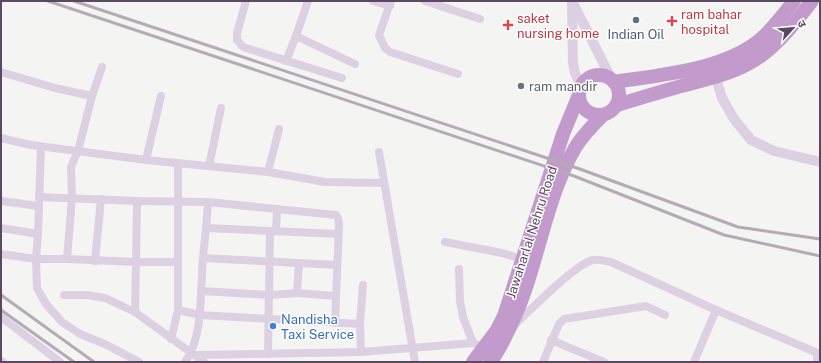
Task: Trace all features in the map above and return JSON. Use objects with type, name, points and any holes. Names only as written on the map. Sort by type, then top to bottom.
[{"type":"highway","points":[[612,80],[673,73],[711,64],[745,50],[761,38],[794,1]]},
{"type":"highway","name":"Jawaharlal Nehru Road","points":[[492,361],[519,307],[564,169],[575,148],[586,132],[602,116],[611,112],[617,105],[716,77],[741,68],[762,56],[782,38],[812,1]]},
{"type":"highway","points":[[602,116],[592,114],[584,109],[579,100],[580,91],[587,78],[602,75],[612,80],[619,90],[620,95],[617,105]]},
{"type":"highway","name":"Jawaharlal Nehru Road","points":[[473,362],[479,345],[497,330],[504,316],[563,134],[580,91]]},
{"type":"street","points":[[246,1],[237,33],[237,40],[239,44],[243,47],[342,78]]},
{"type":"street","points":[[286,61],[308,1]]},
{"type":"street","points":[[373,1],[390,3],[379,35],[385,48],[390,52],[458,74]]},
{"type":"street","points":[[426,1],[480,19]]},
{"type":"street","points":[[572,1],[612,80]]},
{"type":"street","points":[[572,1],[573,63],[580,91]]},
{"type":"street","points":[[296,36],[355,64]]},
{"type":"street","points":[[711,64],[722,98],[734,119],[751,140],[774,152],[820,162]]},
{"type":"street","points":[[67,259],[72,198],[71,167],[78,151],[92,96],[102,67]]},
{"type":"street","points":[[1,72],[55,88],[92,96]]},
{"type":"street","points":[[146,160],[161,96]]},
{"type":"street","points":[[209,166],[220,108]]},
{"type":"street","points":[[268,172],[278,128]]},
{"type":"street","points":[[1,138],[41,147],[146,160],[268,172],[326,182],[384,183]]},
{"type":"street","points":[[41,147],[36,259],[37,288],[46,304],[62,322],[80,334],[107,345],[139,362]]},
{"type":"street","points":[[379,152],[415,362]]},
{"type":"street","points":[[171,339],[178,310],[178,163]]},
{"type":"street","points":[[39,196],[137,201],[208,202],[336,215],[339,225],[335,322]]},
{"type":"street","points":[[95,261],[101,199]]},
{"type":"street","points":[[1,201],[39,206]]},
{"type":"street","points":[[135,312],[137,201]]},
{"type":"street","points":[[185,362],[193,354],[200,315],[208,202]]},
{"type":"street","points":[[268,354],[270,261],[277,210]]},
{"type":"street","points":[[1,228],[38,234]]},
{"type":"street","points":[[206,228],[338,234]]},
{"type":"street","points":[[445,242],[502,253],[522,259]]},
{"type":"street","points":[[1,254],[36,259],[178,262]]},
{"type":"street","points":[[203,258],[337,265]]},
{"type":"street","points":[[507,332],[577,268],[592,260],[601,260],[611,262],[716,310],[819,353],[817,362]]},
{"type":"street","points":[[297,293],[299,263]]},
{"type":"street","points":[[459,269],[460,301],[463,317],[479,345],[492,361]]},
{"type":"street","points":[[361,352],[360,324],[363,285]]},
{"type":"street","points":[[201,291],[270,295],[297,293],[336,296]]},
{"type":"street","points":[[64,296],[87,295],[105,298],[135,312],[204,362]]},
{"type":"street","points":[[543,362],[551,340],[559,324],[564,319],[646,306],[665,315]]},
{"type":"street","points":[[178,310],[200,315],[360,324]]},
{"type":"street","points":[[694,362],[716,310]]},
{"type":"street","points":[[1,317],[60,362]]},
{"type":"street","points":[[551,340],[604,362]]},
{"type":"street","points":[[193,354],[361,352],[412,347],[479,345]]},
{"type":"railway","points":[[48,1],[574,176],[724,235],[820,256]]},
{"type":"railway","points":[[74,1],[577,168],[738,227],[820,239]]},
{"type":"railway","points":[[1,295],[94,362]]},
{"type":"railway","points":[[1,310],[74,362]]},
{"type":"place","name":"Indian Oil","points":[[636,20]]},
{"type":"place","name":"ram bahar hospital","points":[[672,21]]},
{"type":"place","name":"saket nursing home","points":[[508,25]]},
{"type":"place","name":"ram mandir","points":[[521,86]]},
{"type":"place","name":"Nandisha Taxi Service","points":[[273,326]]}]
